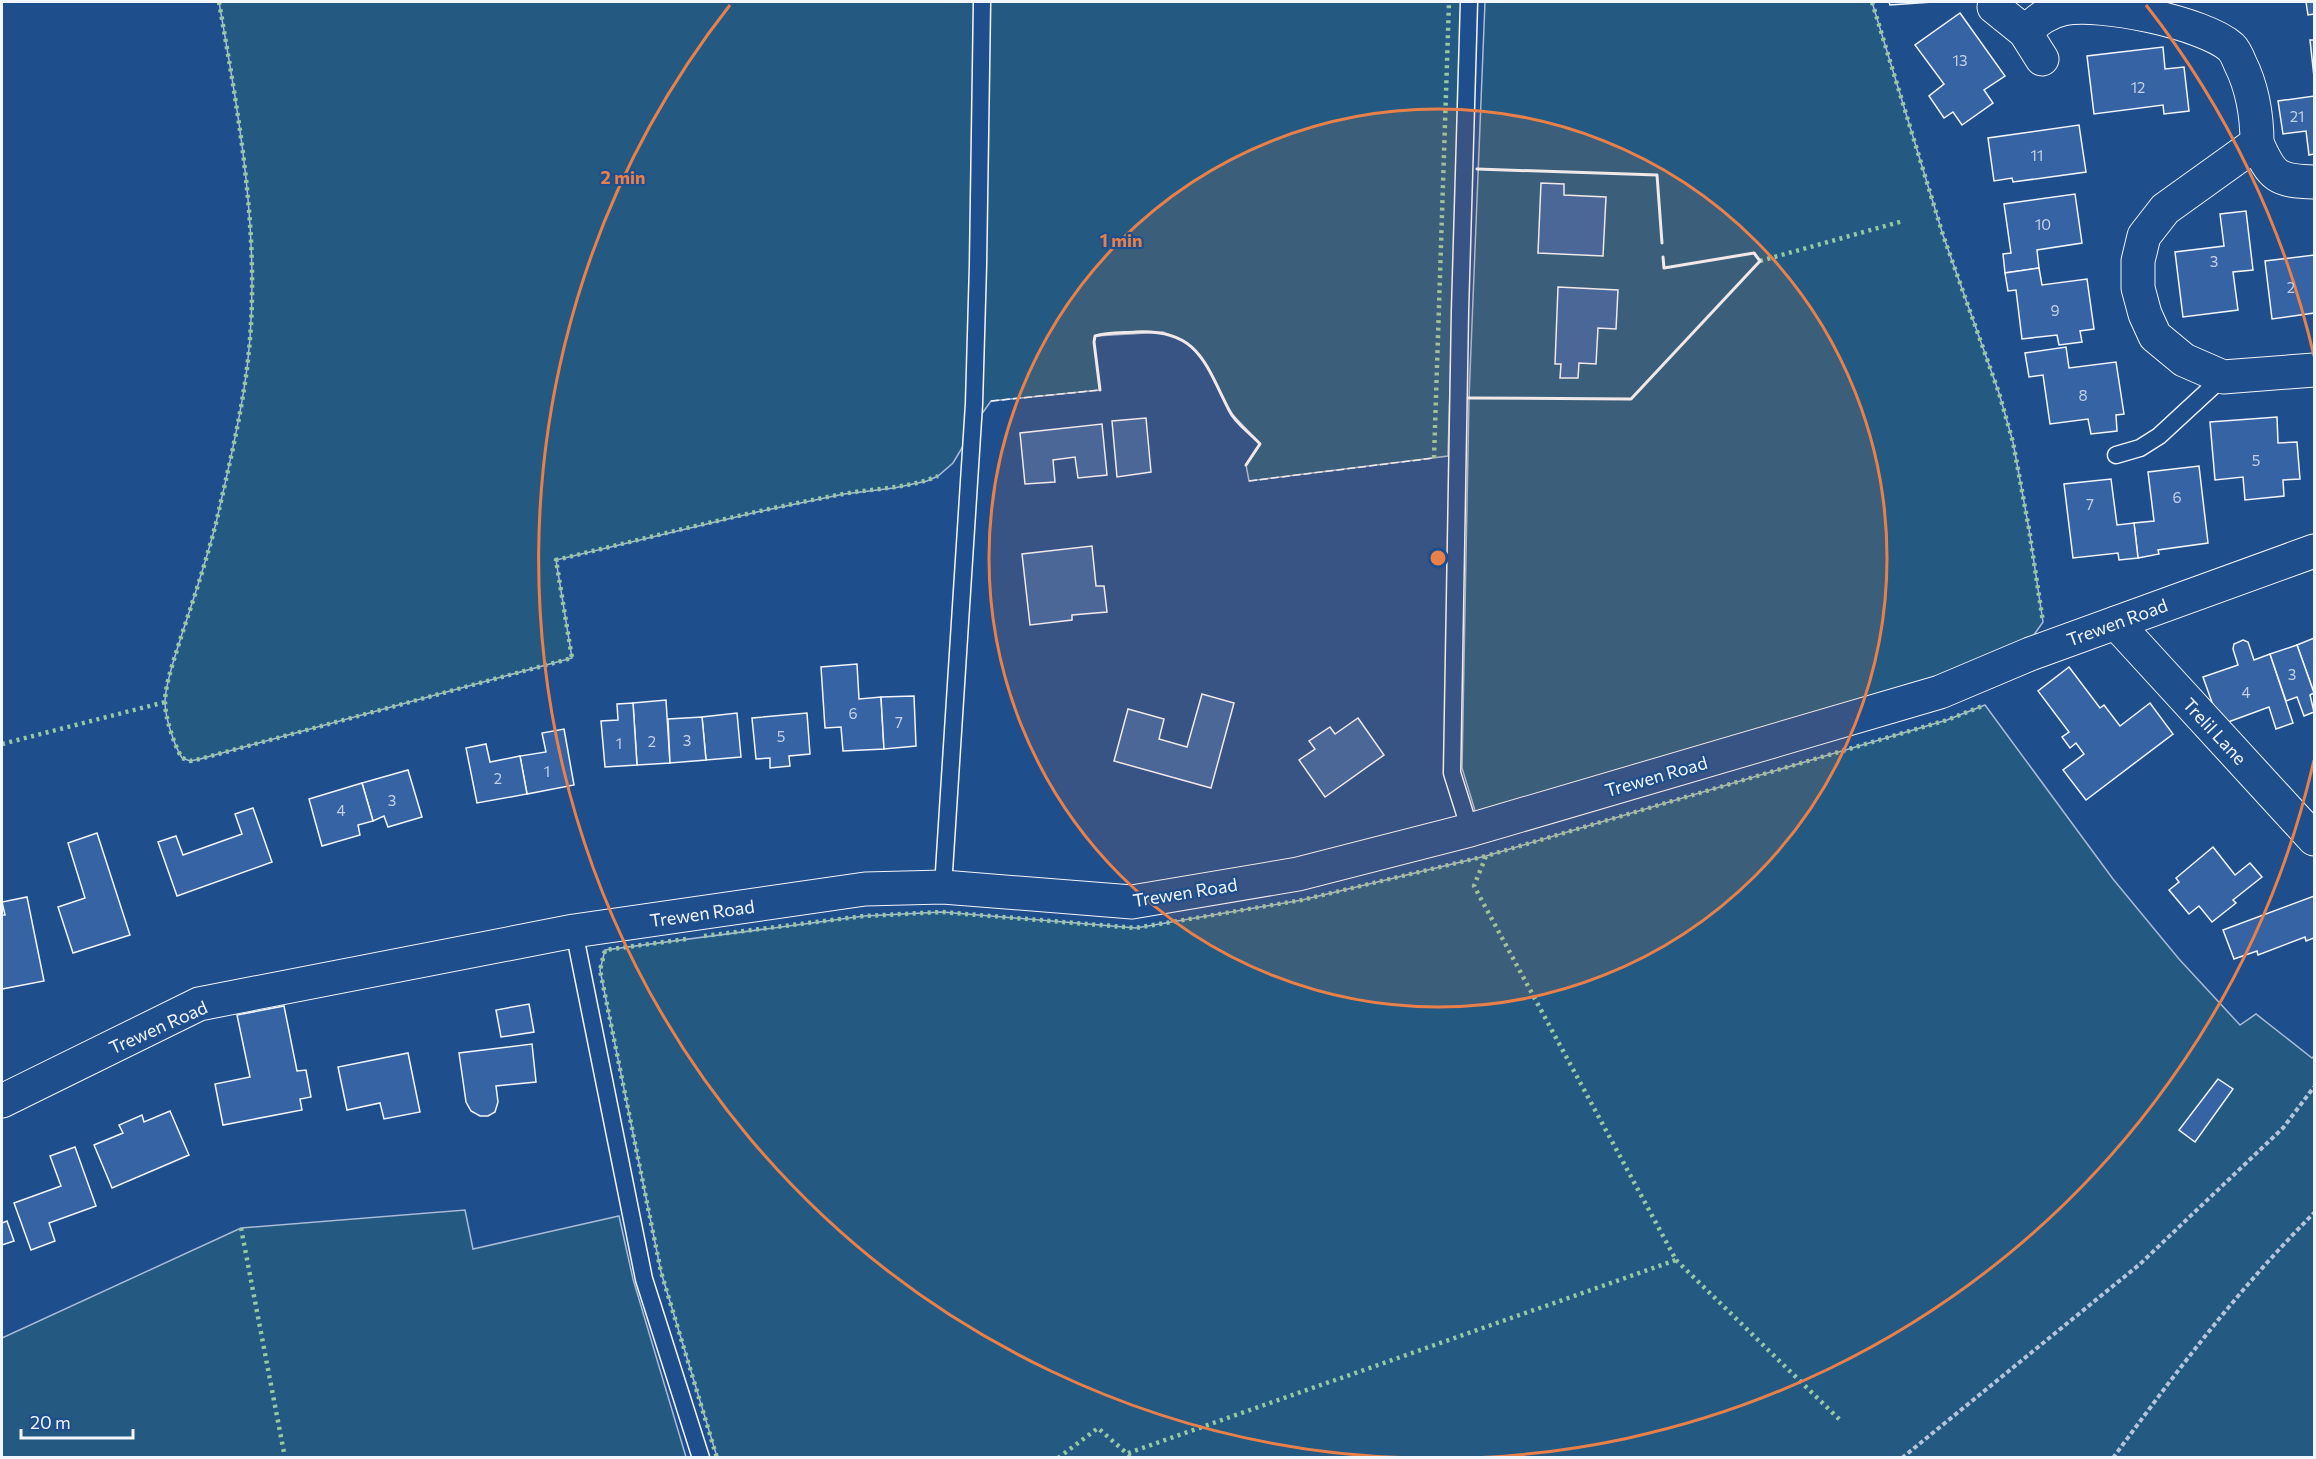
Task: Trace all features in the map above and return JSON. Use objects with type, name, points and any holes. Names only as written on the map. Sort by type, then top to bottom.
[{"type":"street","points":[[1994,7],[2025,32],[2042,59]]},
{"type":"street","points":[[2025,32],[2043,16],[2063,9],[2082,7],[2123,11],[2209,33],[2233,48],[2246,75],[2253,96],[2257,120],[2257,143],[2268,168],[2287,181],[2314,182]]},
{"type":"street","points":[[2257,143],[2165,209],[2144,236],[2138,261],[2138,288],[2145,314],[2155,336],[2184,360],[2223,377],[2314,370]]},
{"type":"street","name":"Trewen Road","points":[[2,1101],[199,1004],[574,931],[865,889],[944,887],[1132,902],[1298,874],[1470,831],[1940,692],[2030,654],[2314,551]]},
{"type":"street","name":"Trelil Lane","points":[[2116,623],[2314,839]]},
{"type":"lane","points":[[944,887],[974,404],[982,2]]},
{"type":"lane","points":[[1469,2],[1460,311],[1452,773],[1470,831]]},
{"type":"lane","points":[[2115,455],[2140,448],[2160,436],[2223,377]]},
{"type":"lane","points":[[574,931],[644,1279],[701,1458]]},
{"type":"path","points":[[1902,1458],[2140,1264],[2283,1128],[2314,1087]]},
{"type":"path","points":[[2114,1458],[2180,1366],[2275,1252],[2314,1213]]},
{"type":"shaded area","points":[[219,2],[980,2],[971,433],[953,463],[938,476],[927,481],[894,488],[844,494],[757,512],[556,560],[572,658],[200,759],[190,761],[182,758],[173,739],[167,715],[165,702],[167,687],[216,523],[238,423],[250,341],[252,292],[248,195]]},
{"type":"shaded area","points":[[988,2],[1461,2],[1448,456],[1249,481],[1246,465],[1260,443],[1229,411],[1206,364],[1191,346],[1163,332],[1095,336],[1100,390],[991,401],[981,415]]},
{"type":"shaded area","points":[[1485,2],[1872,2],[1943,235],[1999,393],[2013,442],[2043,622],[2017,659],[1480,827],[1462,768],[1469,398]]},
{"type":"shaded area","points":[[1985,705],[2113,879],[2179,959],[2240,1025],[2256,1014],[2312,1058],[2314,1056],[2314,1457],[717,1457],[661,1272],[600,970],[605,950],[864,916],[942,912],[1136,928],[1302,900],[1486,856],[1947,720]]},
{"type":"shaded area","points":[[465,1210],[473,1249],[619,1216],[633,1279],[686,1457],[2,1457],[2,1338],[241,1228]]},
{"type":"building","points":[[1889,2],[1933,2],[1890,5]]},
{"type":"building","points":[[2306,2],[2314,2],[2314,14],[2308,15]]},
{"type":"building","points":[[1960,13],[2005,76],[1984,90],[1993,103],[1962,125],[1953,112],[1944,118],[1929,96],[1944,84],[1915,45]]},
{"type":"building","points":[[2310,40],[2314,40],[2314,77]]},
{"type":"building","points":[[2163,47],[2165,69],[2184,67],[2189,111],[2164,114],[2163,105],[2094,114],[2087,56]]},
{"type":"building","points":[[2314,96],[2314,154],[2309,155],[2306,131],[2283,134],[2278,101]]},
{"type":"building","points":[[2079,125],[2086,172],[2013,182],[2012,178],[1994,181],[1988,138]]},
{"type":"building","points":[[1541,183],[1564,184],[1564,195],[1606,197],[1603,256],[1538,253]]},
{"type":"building","points":[[2075,194],[2082,243],[2037,250],[2039,268],[2005,273],[2003,254],[2011,253],[2004,204]]},
{"type":"building","points":[[2246,211],[2253,270],[2233,272],[2238,310],[2183,317],[2175,252],[2224,246],[2220,214]]},
{"type":"building","points":[[2314,255],[2314,313],[2272,319],[2265,261]]},
{"type":"building","points":[[2039,268],[2042,285],[2087,279],[2094,329],[2080,331],[2082,342],[2059,345],[2057,335],[2022,339],[2016,290],[2008,291],[2005,273]]},
{"type":"building","points":[[1558,287],[1618,290],[1616,329],[1598,328],[1596,364],[1579,363],[1578,378],[1560,378],[1561,364],[1555,364]]},
{"type":"building","points":[[2066,347],[2069,368],[2116,362],[2124,414],[2116,415],[2117,431],[2091,434],[2088,419],[2050,424],[2043,375],[2029,377],[2025,353]]},
{"type":"building","points":[[2277,417],[2278,443],[2297,442],[2300,479],[2283,480],[2284,496],[2245,500],[2243,477],[2215,480],[2210,422]]},
{"type":"building","points":[[1146,418],[1151,472],[1117,477],[1112,421]]},
{"type":"building","points":[[1102,424],[1107,475],[1078,478],[1075,457],[1053,460],[1055,482],[1025,484],[1020,433]]},
{"type":"building","points":[[2199,466],[2208,543],[2158,550],[2159,554],[2138,558],[2134,523],[2154,521],[2148,472]]},
{"type":"building","points":[[2111,479],[2117,525],[2134,523],[2138,558],[2119,560],[2118,553],[2073,558],[2064,484]]},
{"type":"building","points":[[1092,546],[1096,586],[1104,586],[1107,612],[1072,615],[1072,620],[1030,625],[1022,554]]},
{"type":"building","points":[[2314,638],[2314,693],[2297,645]]},
{"type":"building","points":[[2243,640],[2248,642],[2254,660],[2270,654],[2293,723],[2276,729],[2269,707],[2220,725],[2203,677],[2238,665],[2233,649],[2234,644]]},
{"type":"building","points":[[2297,645],[2314,693],[2310,695],[2314,712],[2304,716],[2297,697],[2286,701],[2270,654]]},
{"type":"building","points":[[857,664],[859,699],[881,697],[884,749],[843,751],[841,727],[825,728],[821,667]]},
{"type":"building","points":[[2069,667],[2100,708],[2104,705],[2120,726],[2150,703],[2173,734],[2086,800],[2063,770],[2084,754],[2076,743],[2070,748],[2062,737],[2069,732],[2038,691]]},
{"type":"building","points":[[1202,694],[1234,703],[1211,788],[1114,761],[1128,709],[1164,719],[1159,739],[1187,747]]},
{"type":"building","points":[[914,696],[916,746],[884,749],[881,697]]},
{"type":"building","points":[[666,700],[670,763],[637,765],[633,703]]},
{"type":"building","points":[[633,703],[637,765],[605,767],[601,721],[618,720],[617,704]]},
{"type":"building","points":[[737,713],[741,757],[706,760],[702,717]]},
{"type":"building","points":[[807,713],[810,754],[789,756],[790,766],[770,768],[770,758],[756,759],[752,718]]},
{"type":"building","points":[[702,717],[706,760],[670,763],[668,719]]},
{"type":"building","points":[[1358,718],[1384,755],[1325,797],[1299,760],[1315,749],[1309,741],[1330,727],[1335,734]]},
{"type":"building","points":[[564,729],[574,785],[527,794],[520,756],[546,752],[542,733]]},
{"type":"building","points":[[486,744],[490,762],[520,756],[527,794],[477,803],[466,748]]},
{"type":"building","points":[[408,770],[422,817],[388,827],[384,816],[373,821],[362,783]]},
{"type":"building","points":[[362,783],[373,821],[358,825],[360,835],[322,846],[309,799]]},
{"type":"building","points":[[253,808],[272,862],[177,896],[158,842],[176,836],[183,855],[242,834],[235,814]]},
{"type":"building","points":[[97,833],[130,935],[73,953],[58,907],[85,898],[68,843]]},
{"type":"building","points":[[2213,847],[2235,875],[2250,863],[2262,877],[2233,900],[2236,903],[2212,922],[2199,906],[2189,914],[2169,890],[2179,882],[2176,878]]},
{"type":"building","points":[[2314,896],[2314,938],[2306,941],[2305,937],[2258,955],[2257,951],[2234,959],[2223,930]]},
{"type":"building","points":[[27,897],[44,981],[2,989],[2,915],[5,915],[2,902]]},
{"type":"building","points":[[529,1004],[534,1032],[501,1037],[496,1010]]},
{"type":"building","points":[[284,1006],[297,1071],[306,1070],[311,1097],[300,1099],[302,1110],[223,1125],[215,1084],[250,1077],[237,1015]]},
{"type":"building","points":[[532,1044],[536,1082],[496,1086],[498,1102],[495,1112],[488,1116],[480,1116],[471,1111],[466,1102],[459,1053]]},
{"type":"building","points":[[408,1053],[420,1112],[384,1119],[380,1103],[347,1110],[338,1067]]},
{"type":"building","points":[[2218,1079],[2233,1089],[2195,1142],[2179,1130]]},
{"type":"building","points":[[170,1111],[189,1155],[112,1188],[94,1145],[123,1133],[119,1125],[142,1115],[144,1122]]},
{"type":"building","points":[[75,1147],[96,1206],[49,1223],[55,1241],[31,1250],[14,1203],[61,1186],[50,1156]]},
{"type":"building","points":[[7,1221],[14,1241],[2,1245],[2,1223]]},
{"type":"hedge","points":[[219,2],[248,195],[252,292],[250,341],[238,423],[216,523],[167,687],[165,702],[167,715],[173,739],[182,758],[190,761],[200,759],[572,658],[556,560],[771,509],[843,494],[903,486],[938,476]]},
{"type":"hedge","points":[[1434,458],[1449,2]]},
{"type":"hedge","points":[[1872,2],[1943,235],[1999,393],[2013,442],[2043,622]]},
{"type":"hedge","points":[[1760,261],[1903,221]]},
{"type":"hedge","points":[[2,744],[165,702]]},
{"type":"hedge","points":[[1128,1453],[1676,1260],[1474,886],[1486,856],[1947,720],[1985,705]]},
{"type":"hedge","points":[[704,936],[864,916],[942,912],[1136,928],[1302,900],[1486,856]]},
{"type":"hedge","points":[[686,939],[605,950],[600,970],[661,1272],[717,1458]]},
{"type":"hedge","points":[[241,1228],[285,1458]]},
{"type":"hedge","points":[[1676,1260],[1841,1421]]},
{"type":"hedge","points":[[1058,1458],[1098,1428],[1132,1458]]},
{"type":"fence","points":[[991,401],[1100,390]]},
{"type":"fence","points":[[1249,481],[1434,458]]},
{"type":"wall","points":[[1477,169],[1657,175],[1662,243]]},
{"type":"wall","points":[[1469,398],[1631,399],[1760,261],[1754,253],[1664,268],[1663,257]]},
{"type":"wall","points":[[1100,390],[1095,336],[1136,332],[1173,336],[1197,352],[1232,415],[1260,444],[1246,465]]}]
